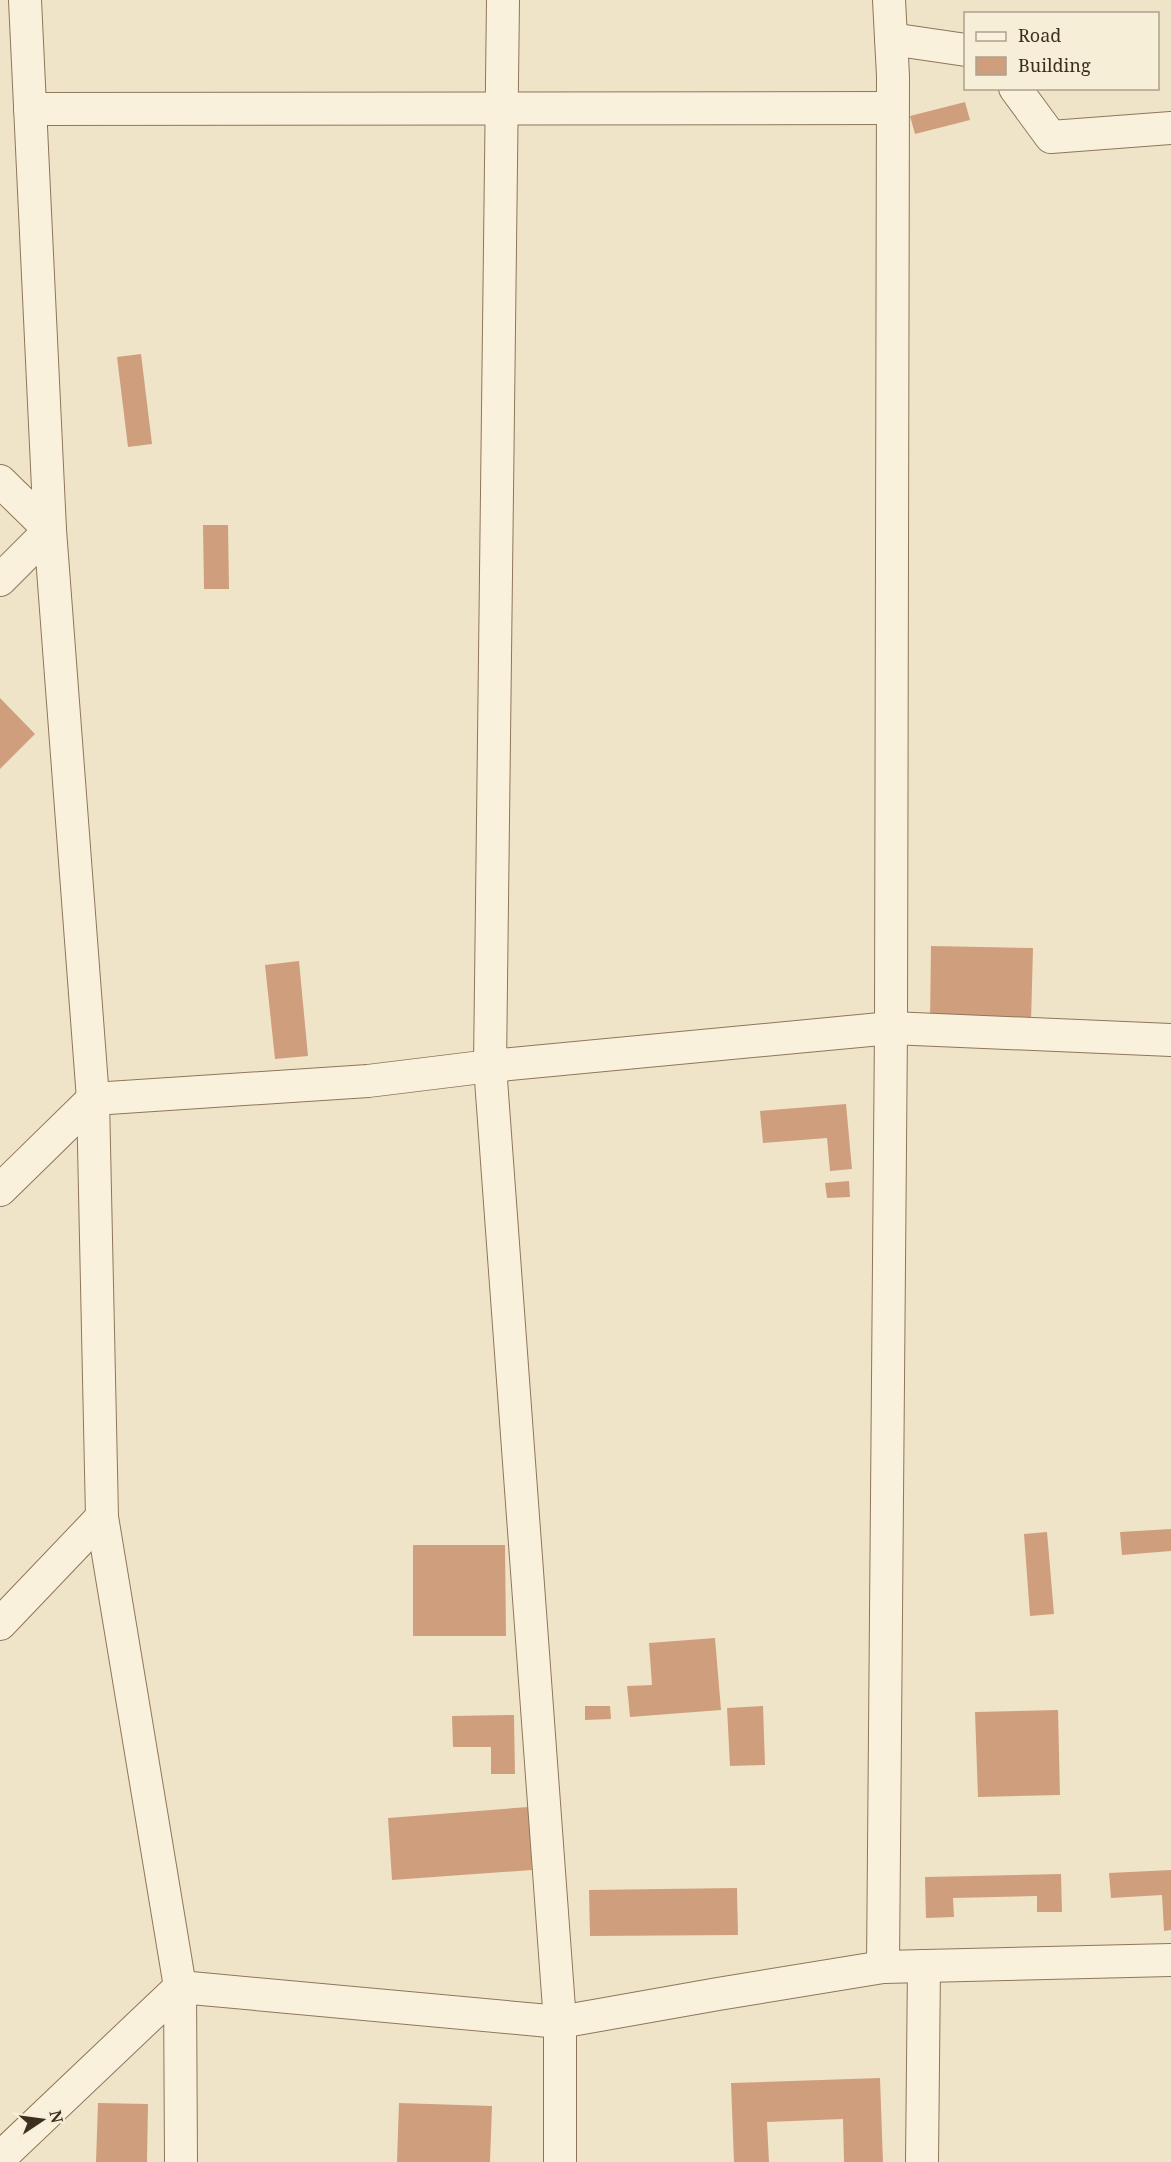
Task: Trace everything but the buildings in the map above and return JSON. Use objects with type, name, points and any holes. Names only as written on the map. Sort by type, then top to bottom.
[{"type":"street","points":[[26,0],[50,530],[93,1099],[102,1517],[180,1987],[181,2162]]},
{"type":"street","points":[[503,0],[490,1066],[560,2022],[560,2162]]},
{"type":"street","points":[[883,1967],[891,1028],[892,108],[889,0]]},
{"type":"street","points":[[891,39],[964,50]]},
{"type":"street","points":[[1016,90],[1051,137],[1171,128]]},
{"type":"street","points":[[30,110],[892,108]]},
{"type":"street","points":[[0,482],[50,530]]},
{"type":"street","points":[[0,580],[50,530]]},
{"type":"street","points":[[0,1190],[93,1099],[368,1081],[490,1066],[891,1028],[1171,1040]]},
{"type":"street","points":[[0,1624],[102,1517]]},
{"type":"street","points":[[0,2158],[180,1987],[560,2022],[883,1967],[1171,1960]]},
{"type":"street","points":[[922,2162],[924,1966]]}]
